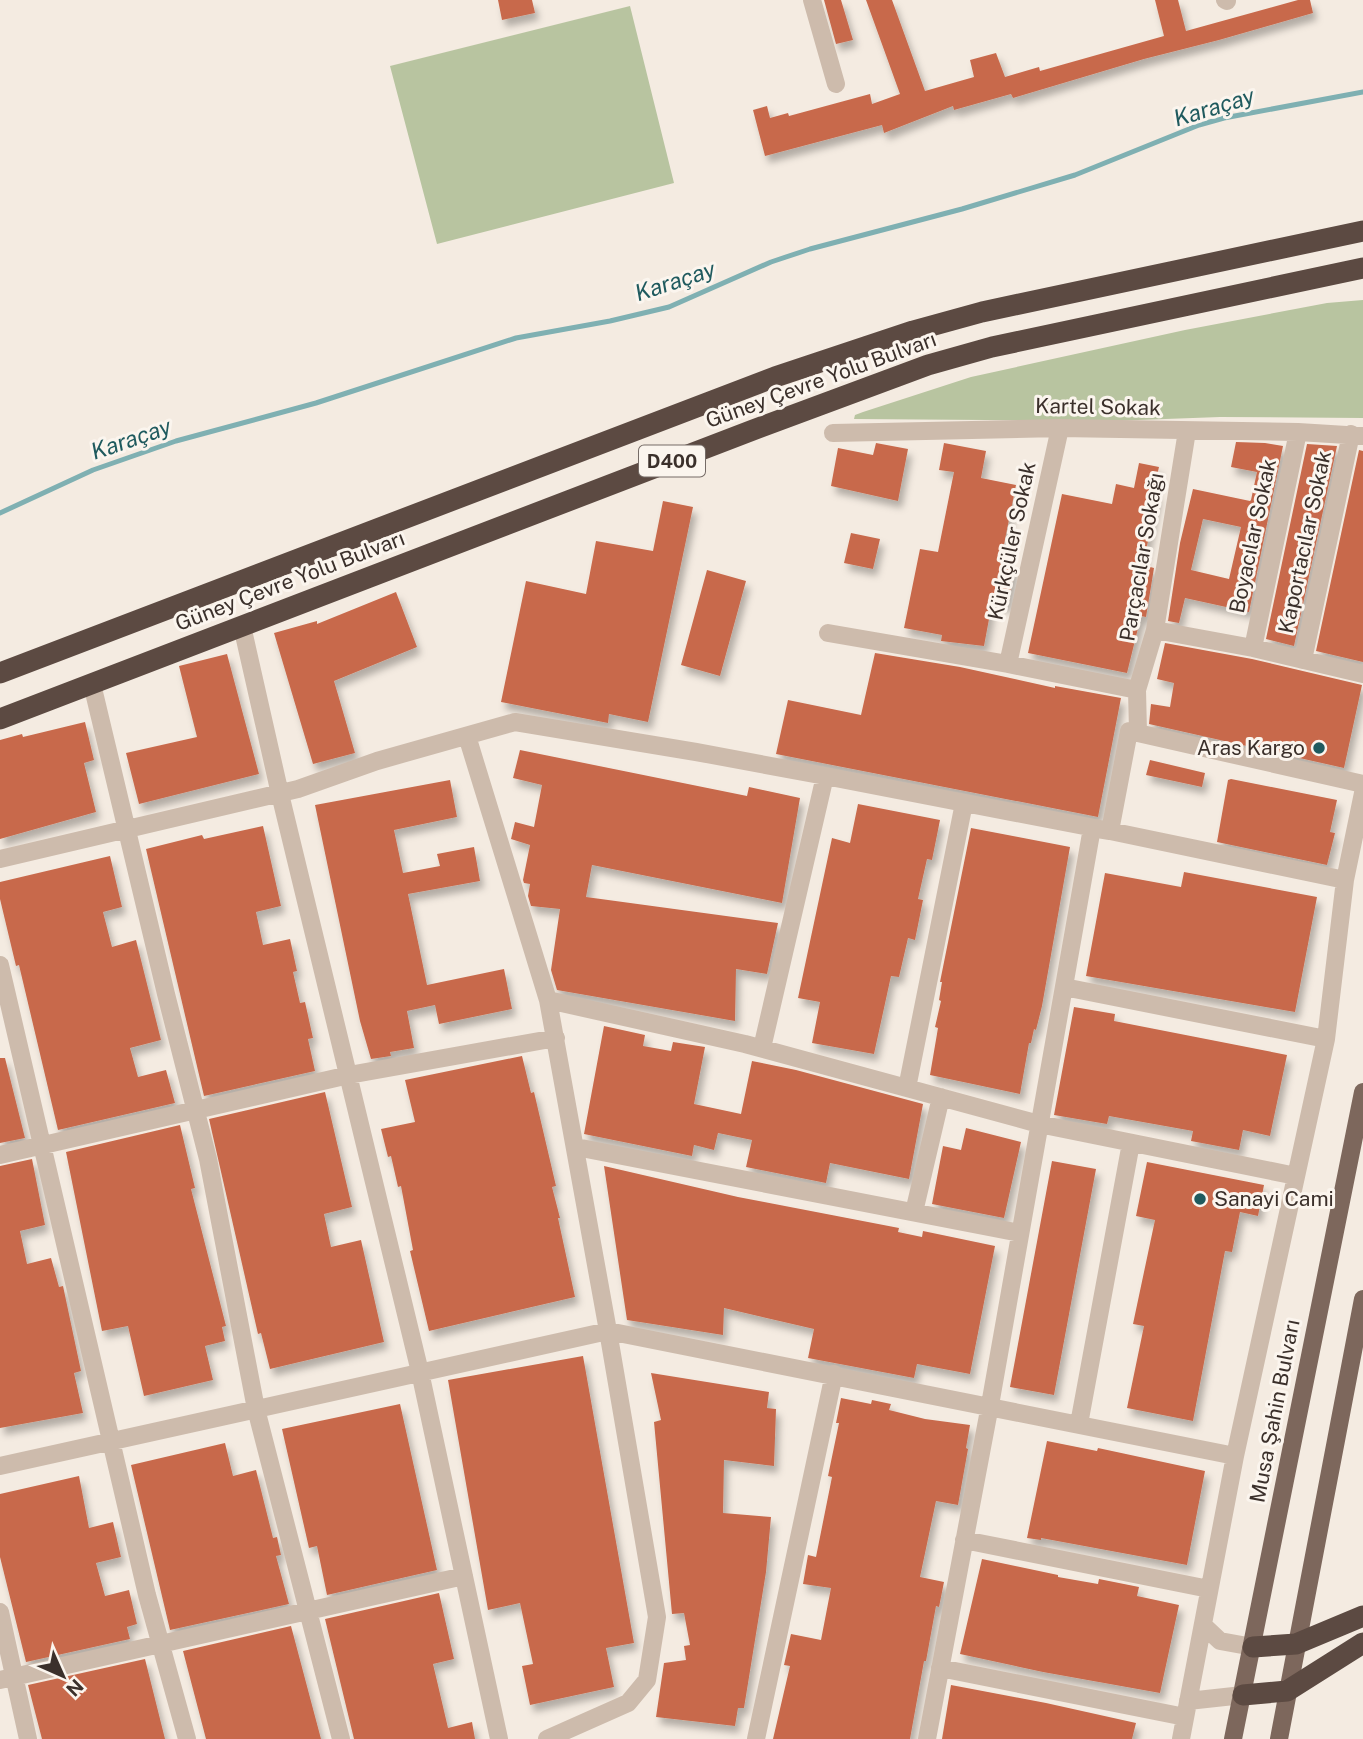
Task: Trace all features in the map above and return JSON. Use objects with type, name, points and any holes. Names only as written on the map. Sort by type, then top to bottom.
[{"type":"highway","name":"Güney Çevre Yolu Bulvarı","points":[[0,673],[775,377],[913,331],[982,312],[1363,231]]},
{"type":"highway","name":"Güney Çevre Yolu Bulvarı","points":[[0,719],[928,365],[992,347],[1358,270]]},
{"type":"highway","points":[[1253,1647],[1296,1644],[1363,1616]]},
{"type":"highway","points":[[1243,1695],[1287,1691],[1363,1643]]},
{"type":"main road","name":"Musa Şahin Bulvarı","points":[[1233,1739],[1363,1092]]},
{"type":"main road","points":[[1279,1739],[1363,1299]]},
{"type":"street","points":[[812,0],[836,84]]},
{"type":"street","name":"Kartel Sokak","points":[[833,433],[1060,428],[1357,435]]},
{"type":"street","name":"Kürkçüler Sokak","points":[[1008,664],[1060,428]]},
{"type":"street","name":"Parçacılar Sokağı","points":[[1138,732],[1137,691],[1155,630],[1187,431]]},
{"type":"street","name":"Boyacılar Sokak","points":[[1253,648],[1298,432]]},
{"type":"street","name":"Kaportacılar Sokak","points":[[1303,660],[1357,435]]},
{"type":"street","points":[[243,626],[280,794],[420,1372],[499,1739]]},
{"type":"street","points":[[1155,630],[1253,648],[1363,674]]},
{"type":"street","points":[[828,633],[1008,664],[1137,691]]},
{"type":"street","points":[[92,684],[208,1159],[256,1409],[341,1739]]},
{"type":"street","points":[[0,859],[280,794],[377,761],[515,722],[825,776],[1345,880]]},
{"type":"street","points":[[1110,831],[1129,731],[1363,784]]},
{"type":"street","points":[[467,736],[548,1000],[657,1617],[647,1680],[628,1703],[547,1739]]},
{"type":"street","points":[[762,1048],[825,776]]},
{"type":"street","points":[[1181,1739],[1235,1456],[1326,1039],[1345,880],[1363,793]]},
{"type":"street","points":[[908,1088],[964,803]]},
{"type":"street","points":[[927,1739],[990,1405],[1092,828],[1110,831]]},
{"type":"street","points":[[0,965],[147,1595],[187,1739]]},
{"type":"street","points":[[1064,987],[1326,1039]]},
{"type":"street","points":[[548,1000],[762,1048],[1039,1124],[1296,1176]]},
{"type":"street","points":[[0,1155],[349,1075],[556,1038]]},
{"type":"street","points":[[914,1212],[941,1097]]},
{"type":"street","points":[[1079,1424],[1131,1143]]},
{"type":"street","points":[[576,1147],[1020,1233]]},
{"type":"street","points":[[0,1465],[608,1331],[990,1405],[1235,1456]]},
{"type":"street","points":[[756,1739],[834,1374]]},
{"type":"street","points":[[964,1540],[1209,1589]]},
{"type":"street","points":[[7,1679],[464,1576]]},
{"type":"street","points":[[0,1612],[7,1679],[28,1739]]},
{"type":"street","points":[[1203,1625],[1220,1641],[1253,1647]]},
{"type":"street","points":[[940,1668],[1186,1709],[1243,1695]]},
{"type":"green space","points":[[630,6],[674,183],[437,244],[390,66]]},
{"type":"green space","points":[[1363,300],[1363,418],[1220,417],[1111,421],[854,419],[855,415],[863,412],[971,377],[1185,330],[1327,303]]},
{"type":"building","points":[[498,0],[532,0],[535,13],[502,20]]},
{"type":"building","points":[[824,0],[841,0],[853,40],[836,44]]},
{"type":"building","points":[[866,0],[892,0],[925,91],[974,77],[970,60],[996,53],[1005,77],[1039,67],[1040,71],[1164,36],[1155,0],[1178,0],[1186,31],[1298,0],[1310,0],[1313,13],[1013,98],[1011,94],[954,110],[953,106],[884,133],[882,125],[765,156],[753,110],[767,106],[770,118],[788,113],[789,116],[870,94],[872,104],[900,94]]},
{"type":"building","points":[[1236,442],[1283,446],[1249,612],[1185,598],[1179,623],[1168,621],[1180,543],[1193,489],[1251,500],[1257,472],[1231,467]],"holes":[[[1203,519],[1241,527],[1229,579],[1191,570]]]},
{"type":"building","points":[[876,443],[908,449],[898,501],[831,486],[838,448],[873,455]]},
{"type":"building","points":[[944,443],[986,451],[981,478],[1016,485],[1000,564],[1015,567],[1007,606],[992,603],[984,646],[941,641],[942,635],[904,628],[920,549],[938,552],[954,472],[939,470]]},
{"type":"building","points":[[1307,444],[1337,446],[1294,646],[1266,639]]},
{"type":"building","points":[[1359,450],[1363,451],[1363,662],[1316,651]]},
{"type":"building","points":[[1139,463],[1159,467],[1153,492],[1158,493],[1143,565],[1154,568],[1146,617],[1141,616],[1127,673],[1028,653],[1062,494],[1112,504],[1116,484],[1134,488]]},
{"type":"building","points":[[663,501],[693,507],[648,722],[609,714],[608,723],[501,702],[526,581],[586,594],[596,541],[653,551]]},
{"type":"building","points":[[851,533],[880,539],[873,569],[844,563]]},
{"type":"building","points":[[707,570],[746,581],[720,676],[681,665]]},
{"type":"building","points":[[396,592],[417,647],[334,681],[355,753],[313,764],[274,633],[317,621],[317,624]]},
{"type":"building","points":[[1165,643],[1252,659],[1362,685],[1344,768],[1149,724],[1151,704],[1170,707],[1174,683],[1157,679]]},
{"type":"building","points":[[875,653],[1121,698],[1098,817],[776,754],[788,700],[861,715]]},
{"type":"building","points":[[227,654],[259,774],[139,804],[126,753],[197,737],[179,666]]},
{"type":"building","points":[[85,722],[94,760],[84,763],[96,812],[0,839],[0,740]]},
{"type":"building","points":[[520,750],[747,796],[749,787],[800,798],[782,903],[592,865],[586,897],[778,923],[767,974],[736,969],[735,1021],[557,990],[551,970],[560,909],[531,906],[528,896],[530,884],[524,883],[523,880],[530,845],[511,839],[515,822],[534,827],[542,785],[513,778]]},
{"type":"building","points":[[1150,760],[1205,773],[1202,787],[1146,775]]},
{"type":"building","points":[[450,780],[457,817],[394,830],[403,873],[440,866],[437,854],[474,847],[480,881],[408,894],[427,985],[504,969],[512,1009],[439,1024],[435,1005],[407,1011],[414,1048],[371,1059],[360,1021],[315,805]]},
{"type":"building","points":[[1228,780],[1337,800],[1330,832],[1335,833],[1327,865],[1217,842]]},
{"type":"building","points":[[858,804],[940,820],[932,860],[927,859],[918,899],[923,900],[915,940],[908,938],[899,977],[891,976],[874,1054],[812,1043],[820,1002],[798,998],[832,838],[850,843]]},
{"type":"building","points":[[263,826],[281,906],[256,912],[263,945],[290,939],[297,971],[293,972],[300,1003],[305,1002],[313,1038],[308,1039],[315,1071],[204,1096],[146,849],[202,835],[204,839]]},
{"type":"building","points":[[971,828],[1070,847],[1042,1006],[1036,1030],[1034,1029],[1029,1043],[1020,1094],[930,1075],[938,1028],[935,1027],[941,1001],[940,982]]},
{"type":"building","points":[[110,856],[122,907],[103,912],[112,947],[136,940],[161,1040],[130,1048],[138,1077],[166,1070],[175,1103],[58,1130],[19,965],[16,966],[0,899],[0,882]]},
{"type":"building","points":[[1184,872],[1317,897],[1295,1012],[1086,976],[1105,873],[1181,887]]},
{"type":"building","points":[[1074,1007],[1115,1014],[1114,1021],[1287,1055],[1270,1136],[1243,1130],[1239,1150],[1191,1141],[1193,1131],[1109,1116],[1107,1124],[1054,1115]]},
{"type":"building","points":[[604,1026],[645,1035],[643,1046],[671,1051],[673,1042],[705,1047],[694,1104],[741,1114],[752,1061],[923,1104],[909,1179],[830,1163],[826,1183],[746,1167],[752,1140],[718,1133],[714,1150],[694,1145],[692,1156],[584,1134]]},
{"type":"building","points":[[522,1056],[531,1093],[534,1092],[556,1186],[552,1187],[575,1297],[429,1331],[410,1251],[413,1250],[401,1186],[398,1187],[381,1129],[415,1122],[405,1080]]},
{"type":"building","points":[[0,1058],[5,1058],[25,1138],[0,1143]]},
{"type":"building","points":[[325,1092],[352,1207],[324,1214],[331,1247],[361,1240],[384,1342],[270,1369],[261,1333],[258,1334],[209,1119]]},
{"type":"building","points":[[180,1125],[195,1188],[191,1189],[226,1326],[222,1327],[225,1341],[205,1346],[213,1380],[144,1396],[128,1326],[102,1331],[66,1152]]},
{"type":"building","points":[[966,1128],[1021,1142],[1004,1218],[932,1204],[943,1146],[961,1150]]},
{"type":"building","points":[[32,1159],[45,1225],[20,1231],[27,1264],[51,1258],[59,1287],[63,1286],[81,1371],[74,1373],[83,1413],[0,1428],[0,1166]]},
{"type":"building","points":[[1052,1161],[1096,1169],[1054,1395],[1010,1387]]},
{"type":"building","points":[[1147,1162],[1264,1185],[1258,1216],[1240,1212],[1232,1252],[1225,1251],[1193,1421],[1127,1408],[1144,1326],[1133,1324],[1155,1220],[1136,1216]]},
{"type":"building","points":[[604,1166],[738,1197],[899,1228],[898,1232],[922,1237],[923,1231],[995,1246],[970,1374],[917,1364],[914,1378],[808,1358],[814,1329],[724,1308],[723,1335],[627,1320]]},
{"type":"building","points":[[583,1356],[634,1643],[606,1648],[614,1687],[530,1705],[522,1666],[533,1664],[520,1603],[488,1610],[448,1380]]},
{"type":"building","points":[[651,1373],[769,1392],[767,1408],[776,1409],[774,1466],[724,1460],[723,1513],[771,1517],[766,1572],[744,1708],[738,1708],[735,1726],[656,1717],[664,1663],[686,1660],[684,1646],[690,1645],[684,1613],[672,1614],[654,1422],[661,1420]]},
{"type":"building","points":[[841,1398],[871,1404],[872,1400],[891,1404],[889,1410],[925,1419],[970,1425],[958,1505],[936,1501],[920,1577],[944,1582],[924,1661],[910,1739],[773,1739],[790,1666],[784,1665],[791,1634],[821,1640],[831,1588],[803,1584],[808,1555],[816,1557],[832,1477],[828,1476],[839,1423],[836,1423]]},
{"type":"building","points":[[400,1404],[437,1570],[327,1595],[317,1546],[309,1548],[282,1429]]},
{"type":"building","points":[[1047,1441],[1097,1451],[1098,1448],[1205,1471],[1187,1565],[1041,1538],[1027,1538]]},
{"type":"building","points":[[225,1443],[233,1476],[256,1470],[273,1538],[277,1537],[281,1555],[276,1556],[289,1604],[170,1630],[131,1465]]},
{"type":"building","points":[[79,1476],[89,1528],[113,1522],[121,1557],[96,1563],[105,1596],[129,1590],[137,1624],[127,1627],[130,1639],[26,1662],[0,1557],[0,1494]]},
{"type":"building","points":[[982,1559],[1058,1577],[1098,1584],[1099,1579],[1139,1587],[1137,1596],[1179,1605],[1160,1693],[960,1654]]},
{"type":"building","points":[[439,1593],[454,1659],[433,1664],[448,1728],[472,1722],[475,1739],[354,1739],[325,1619]]},
{"type":"building","points":[[291,1626],[321,1739],[206,1739],[183,1651]]},
{"type":"building","points":[[145,1659],[165,1739],[42,1739],[28,1685]]},
{"type":"building","points":[[951,1685],[1136,1723],[1132,1739],[942,1739]]},
{"type":"waterway","name":"Karaçay","points":[[0,513],[93,470],[176,441],[316,403],[516,338],[669,307],[771,262],[1075,175],[1199,125],[1363,92]]},
{"type":"place","name":"Aras Kargo","points":[[1319,748]]},
{"type":"place","name":"Sanayi Cami","points":[[1200,1199]]}]
